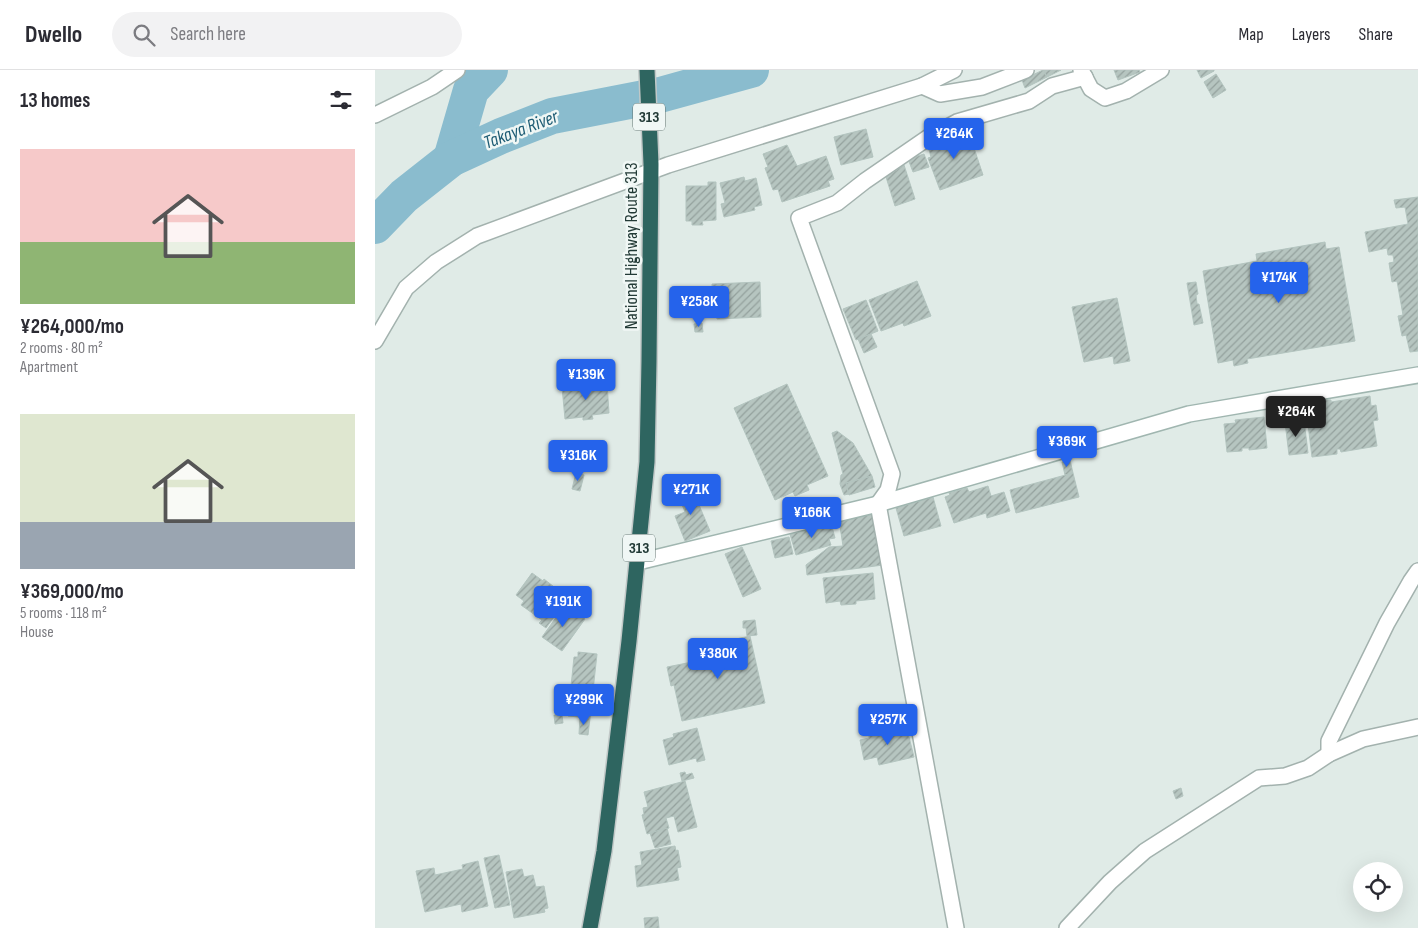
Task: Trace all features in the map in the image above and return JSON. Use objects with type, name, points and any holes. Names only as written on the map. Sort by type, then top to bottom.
[{"type":"highway","name":"National Highway Route 313","points":[[590,928],[604,851],[638,562],[647,443],[651,168],[647,70]]},
{"type":"street","points":[[375,115],[432,87],[457,70]]},
{"type":"street","points":[[375,341],[406,288],[436,262],[477,236],[651,168],[922,86],[954,70]]},
{"type":"street","points":[[922,86],[940,94],[981,87],[1026,70]]},
{"type":"street","points":[[956,928],[878,504],[888,490],[892,474],[799,218],[837,203],[865,181],[929,137],[957,122],[1029,101],[1052,86],[1083,74],[1091,89],[1105,98],[1126,91],[1161,70]]},
{"type":"street","points":[[638,562],[878,504],[1189,414],[1418,375]]},
{"type":"street","points":[[1329,754],[1329,741],[1387,624],[1418,571]]},
{"type":"street","points":[[1067,928],[1110,882],[1145,851],[1259,778],[1285,776],[1308,768],[1329,754],[1363,739],[1418,727]]},
{"type":"building","points":[[1043,70],[1061,70],[1047,77]]},
{"type":"building","points":[[1043,70],[1047,77],[1025,88],[1022,80]]},
{"type":"building","points":[[1114,70],[1139,70],[1140,72],[1118,80]]},
{"type":"building","points":[[1197,70],[1214,70],[1214,71],[1201,78]]},
{"type":"building","points":[[1216,74],[1226,90],[1213,98],[1204,82]]},
{"type":"building","points":[[963,125],[969,143],[972,142],[983,175],[940,190],[928,158],[931,157],[928,146],[941,141],[940,139]]},
{"type":"building","points":[[866,129],[873,157],[841,165],[834,137]]},
{"type":"building","points":[[787,145],[797,166],[826,156],[834,179],[828,181],[830,186],[782,202],[778,189],[773,190],[765,168],[768,167],[763,154]]},
{"type":"building","points":[[924,154],[929,167],[913,172],[908,159]]},
{"type":"building","points":[[904,165],[915,199],[895,206],[886,177]]},
{"type":"building","points":[[744,177],[745,181],[756,178],[762,205],[754,207],[755,210],[724,217],[721,204],[725,203],[720,183]]},
{"type":"building","points":[[708,182],[716,182],[716,220],[702,221],[703,225],[692,225],[692,221],[686,221],[686,186],[708,186]]},
{"type":"building","points":[[1418,197],[1418,351],[1410,352],[1406,335],[1402,336],[1398,316],[1403,315],[1397,281],[1392,282],[1389,263],[1394,262],[1393,255],[1388,255],[1387,248],[1369,252],[1365,232],[1408,224],[1405,207],[1396,208],[1394,200]]},
{"type":"building","points":[[1325,242],[1326,249],[1339,247],[1355,341],[1247,359],[1248,363],[1234,366],[1233,360],[1218,363],[1203,271],[1257,261],[1256,254]]},
{"type":"building","points":[[917,281],[931,316],[904,326],[903,323],[881,331],[869,300]]},
{"type":"building","points":[[760,282],[761,317],[717,319],[716,304],[713,305],[712,284]]},
{"type":"building","points":[[1196,282],[1197,304],[1199,304],[1203,323],[1194,325],[1187,283]]},
{"type":"building","points":[[1117,298],[1130,361],[1114,364],[1113,356],[1084,362],[1072,307]]},
{"type":"building","points":[[866,300],[878,331],[856,340],[843,309]]},
{"type":"building","points":[[702,323],[703,332],[695,332],[694,324]]},
{"type":"building","points":[[871,334],[877,347],[864,353],[858,339]]},
{"type":"building","points":[[607,383],[609,413],[592,415],[593,419],[583,420],[583,417],[565,419],[562,387]]},
{"type":"building","points":[[787,384],[828,476],[807,485],[809,490],[795,496],[793,492],[775,500],[734,408]]},
{"type":"building","points":[[1370,396],[1371,406],[1376,405],[1378,420],[1373,421],[1377,446],[1341,452],[1340,449],[1337,449],[1337,454],[1312,457],[1305,400],[1326,397],[1331,402]]},
{"type":"building","points":[[1264,417],[1267,448],[1249,450],[1249,448],[1242,448],[1242,451],[1227,452],[1224,424],[1236,423],[1235,420]]},
{"type":"building","points":[[1304,420],[1308,453],[1289,455],[1285,422]]},
{"type":"building","points":[[837,431],[853,443],[872,476],[846,483],[849,494],[844,495],[840,484],[841,475],[843,474],[832,433]]},
{"type":"building","points":[[1070,460],[1073,473],[1065,475],[1062,462]]},
{"type":"building","points":[[576,473],[584,475],[580,491],[572,489]]},
{"type":"building","points":[[1073,473],[1079,497],[1016,513],[1010,490]]},
{"type":"building","points":[[872,476],[875,487],[849,495],[846,483]]},
{"type":"building","points":[[691,486],[710,531],[685,541],[675,516],[685,512],[677,492]]},
{"type":"building","points":[[988,486],[991,496],[1004,492],[1010,511],[987,518],[986,513],[954,523],[945,497],[950,495],[949,493],[967,488],[969,492]]},
{"type":"building","points":[[933,497],[941,526],[904,536],[896,508]]},
{"type":"building","points":[[875,514],[883,565],[807,575],[806,565],[829,547],[843,546],[839,520]]},
{"type":"building","points":[[831,523],[835,538],[829,539],[831,545],[796,555],[790,534]]},
{"type":"building","points":[[789,537],[793,554],[775,558],[771,541]]},
{"type":"building","points":[[742,547],[761,589],[743,597],[725,554]]},
{"type":"building","points":[[532,573],[543,581],[544,579],[563,594],[561,598],[565,602],[546,628],[539,623],[542,620],[521,605],[524,601],[516,595]]},
{"type":"building","points":[[873,573],[875,599],[856,601],[856,604],[841,605],[840,601],[826,603],[823,578]]},
{"type":"building","points":[[565,605],[585,619],[562,651],[542,637]]},
{"type":"building","points":[[755,620],[757,635],[747,636],[746,628],[743,628],[743,621]]},
{"type":"building","points":[[750,636],[765,703],[682,721],[674,685],[671,686],[667,667],[697,661],[694,648]]},
{"type":"building","points":[[578,652],[597,654],[590,718],[568,716],[574,657],[578,657]]},
{"type":"building","points":[[554,715],[562,715],[563,723],[555,724]]},
{"type":"building","points":[[580,717],[590,718],[588,735],[579,734]]},
{"type":"building","points":[[903,726],[904,730],[907,729],[914,757],[879,765],[877,757],[864,760],[860,740],[869,738],[869,734]]},
{"type":"building","points":[[697,728],[705,760],[697,762],[696,758],[669,765],[663,740],[674,737],[673,734]]},
{"type":"building","points":[[685,772],[686,775],[692,773],[694,778],[682,781],[680,773]]},
{"type":"building","points":[[685,781],[697,827],[678,832],[674,816],[666,818],[669,828],[647,834],[642,815],[644,814],[643,808],[648,807],[644,792]]},
{"type":"building","points":[[1181,788],[1183,796],[1176,799],[1173,791]]},
{"type":"building","points":[[667,828],[671,844],[655,848],[650,833]]},
{"type":"building","points":[[675,846],[676,851],[678,850],[681,867],[677,868],[679,880],[637,887],[635,866],[642,865],[640,852]]},
{"type":"building","points":[[499,855],[510,905],[495,908],[484,858]]},
{"type":"building","points":[[478,861],[488,906],[462,912],[461,904],[425,912],[416,871],[434,868],[435,875],[463,869],[462,865]]},
{"type":"building","points":[[522,869],[524,877],[533,875],[536,887],[544,886],[548,908],[544,909],[545,912],[514,918],[506,872]]},
{"type":"building","points":[[658,917],[659,928],[645,928],[644,918]]},
{"type":"waterway","points":[[451,159],[471,90],[490,70]]},
{"type":"waterway","name":"Takaya River","points":[[375,226],[404,196],[451,159],[501,136],[552,116],[660,95],[751,70]]}]
